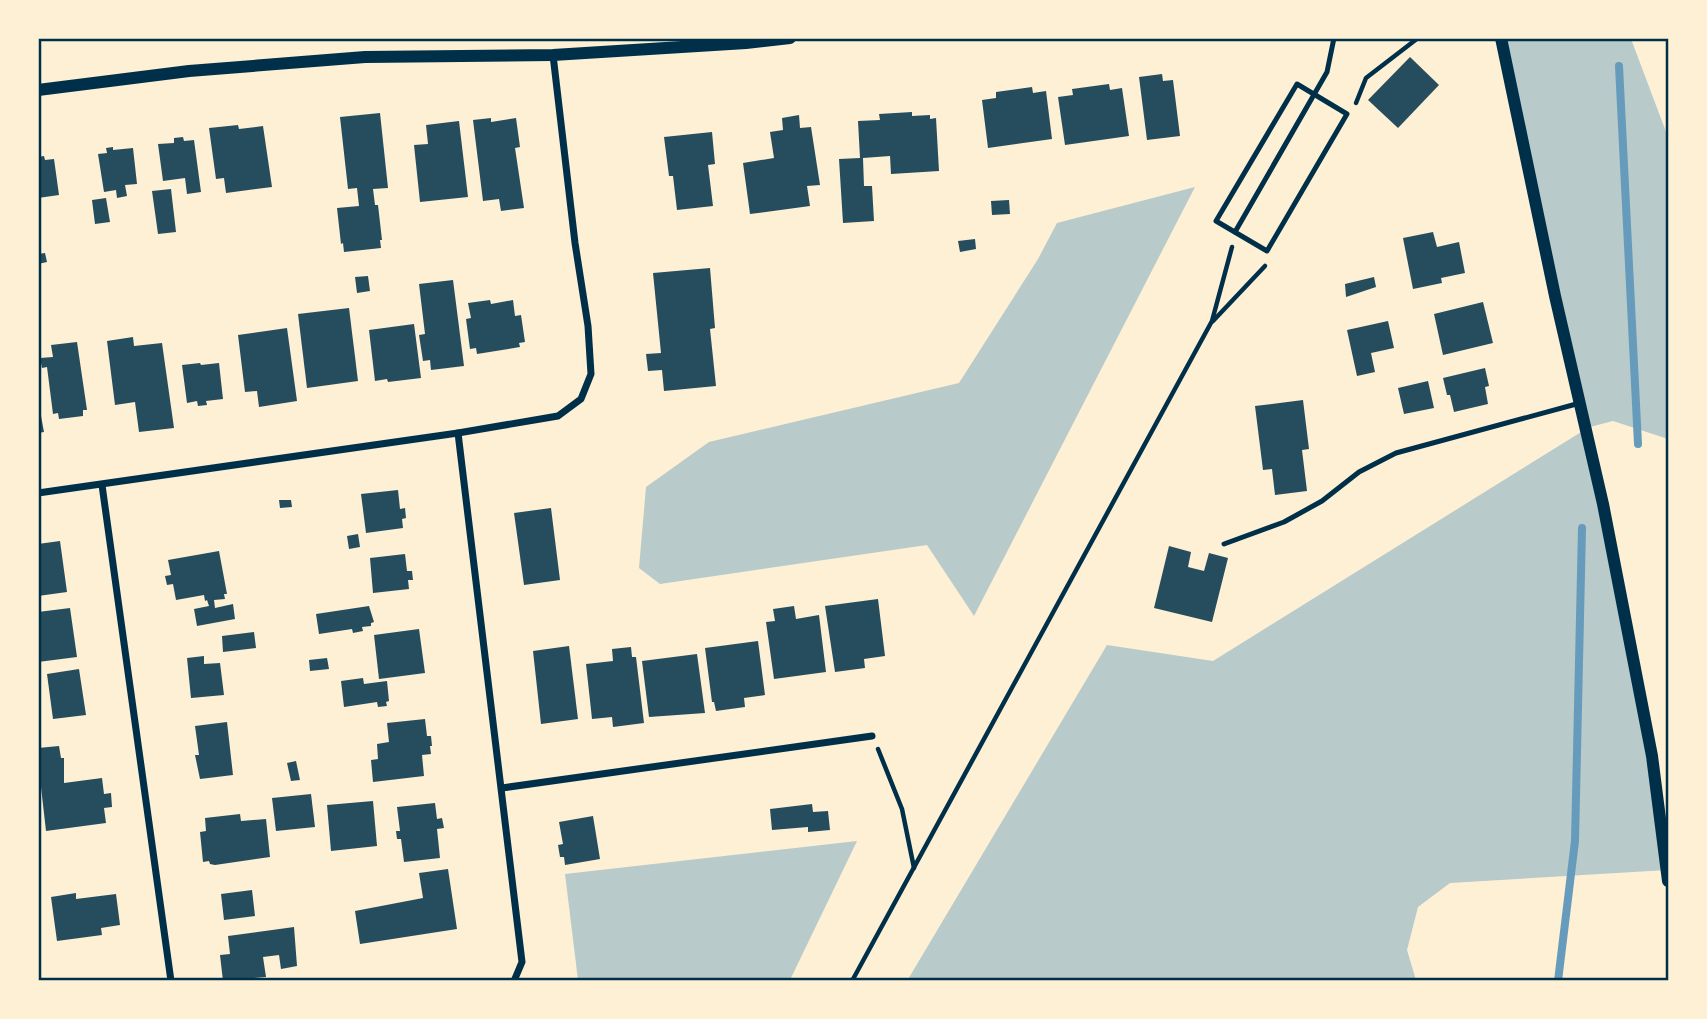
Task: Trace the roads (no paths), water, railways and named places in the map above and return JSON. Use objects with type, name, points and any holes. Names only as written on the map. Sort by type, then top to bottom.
[{"type":"street","points":[[38,90],[189,71],[365,57],[553,55],[790,38]]},
{"type":"street","points":[[1501,38],[1603,504],[1652,756],[1668,881]]},
{"type":"street","points":[[38,493],[458,433],[558,416],[581,399],[591,374],[588,326],[575,243],[553,55]]},
{"type":"street","points":[[458,433],[522,962],[514,981]]},
{"type":"street","points":[[102,485],[171,981]]},
{"type":"street","points":[[502,788],[872,736]]},
{"type":"lane","points":[[1235,232],[1327,72],[1334,38]]},
{"type":"lane","points":[[1297,84],[1347,114],[1267,251],[1235,232],[1216,221],[1297,84]]},
{"type":"lane","points":[[1224,544],[1284,522],[1322,501],[1359,472],[1396,453],[1580,403]]},
{"type":"waterway","points":[[1619,66],[1638,444]]},
{"type":"waterway","points":[[1558,981],[1575,841],[1582,528]]}]
